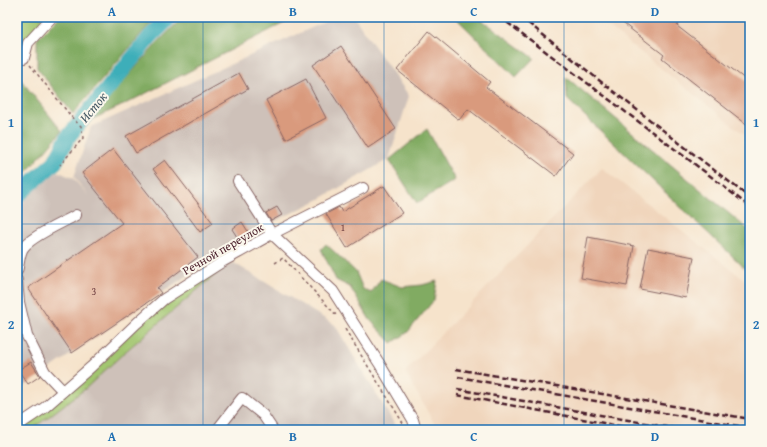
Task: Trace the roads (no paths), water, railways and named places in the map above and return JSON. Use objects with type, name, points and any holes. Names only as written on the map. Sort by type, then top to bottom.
[{"type":"street","points":[[24,58],[28,43],[52,17]]},
{"type":"street","points":[[238,181],[272,234],[364,188]]},
{"type":"street","points":[[17,271],[23,249],[36,236],[62,224],[76,215]]},
{"type":"street","name":"Речной переулок","points":[[17,426],[44,408],[91,367],[164,299],[222,262],[272,234],[333,291],[380,363],[413,420],[416,430]]},
{"type":"street","points":[[17,280],[19,302],[27,336],[45,372],[63,391]]},
{"type":"street","points":[[217,430],[242,398],[262,414],[273,430]]},
{"type":"waterway","name":"Исток","points":[[17,196],[55,162],[68,137],[150,37],[170,17]]},
{"type":"railway","points":[[500,17],[750,207]]},
{"type":"railway","points":[[521,17],[600,81],[750,198]]},
{"type":"railway","points":[[456,369],[750,419]]},
{"type":"railway","points":[[458,377],[750,428]]},
{"type":"railway","points":[[457,389],[683,430]]},
{"type":"railway","points":[[457,395],[640,430]]}]
